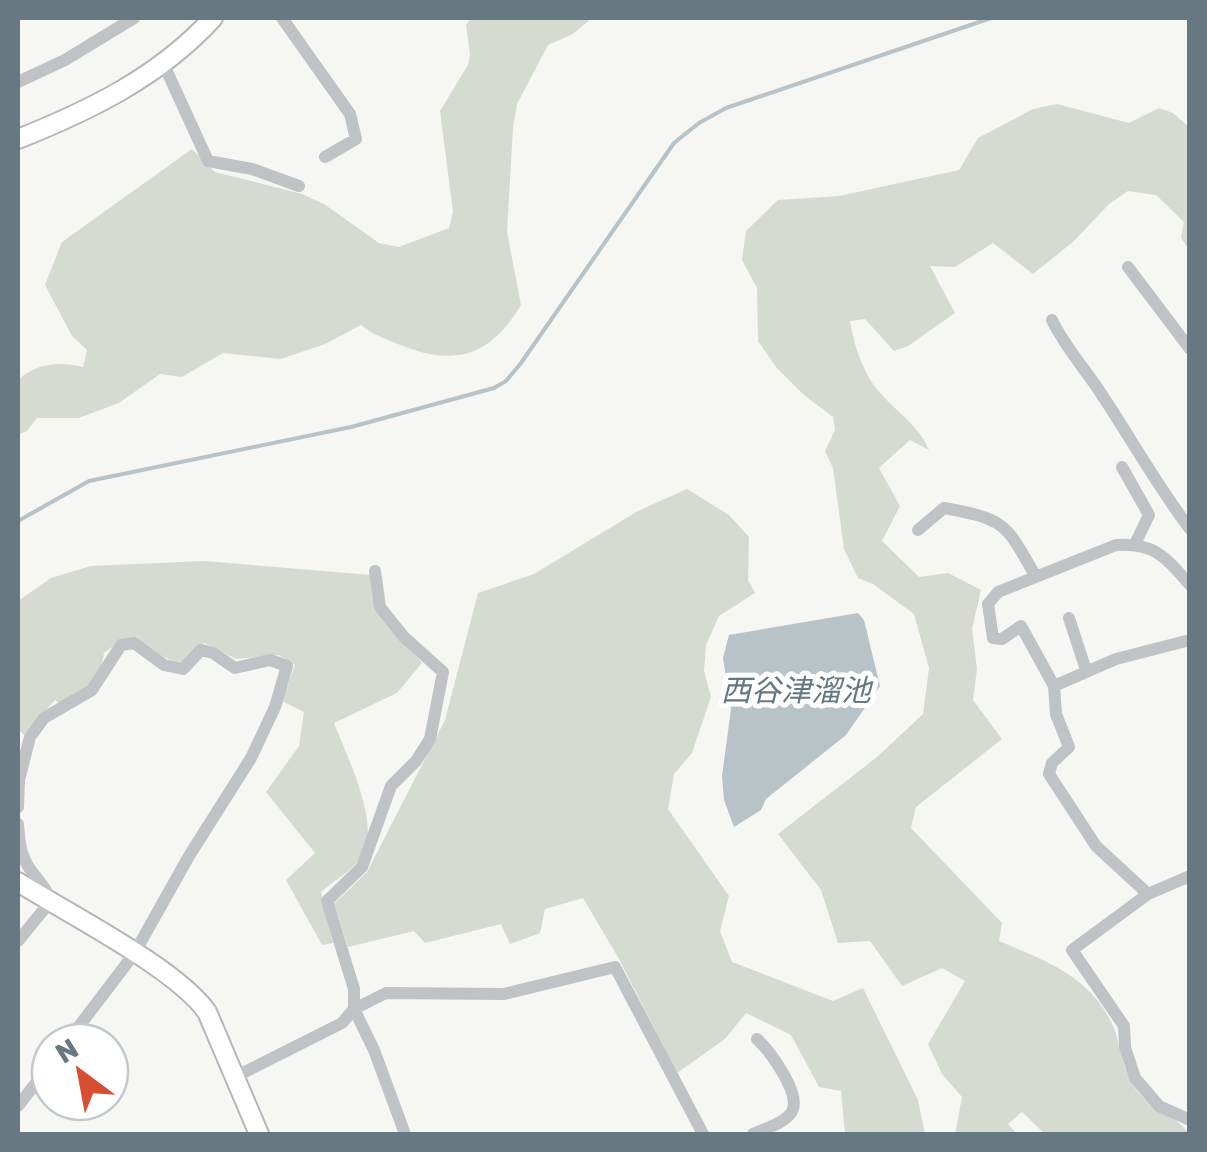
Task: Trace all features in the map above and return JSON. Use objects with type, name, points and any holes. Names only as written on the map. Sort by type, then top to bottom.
[{"type":"street","points":[[18,82],[65,60],[134,18]]},
{"type":"street","points":[[18,138],[80,114],[164,65],[213,18]]},
{"type":"street","points":[[282,18],[350,114],[356,139],[325,157]]},
{"type":"street","points":[[164,65],[208,161],[252,169],[299,186]]},
{"type":"street","points":[[1128,268],[1190,349]]},
{"type":"street","points":[[1052,320],[1156,485],[1190,529]]},
{"type":"street","points":[[1122,468],[1148,515],[1136,544]]},
{"type":"street","points":[[918,530],[944,508],[1000,524],[1009,528],[1036,577]]},
{"type":"street","points":[[1148,894],[1096,846],[1048,774],[1052,763],[1070,747],[1056,714],[1054,686],[1021,626],[1002,639],[994,638],[988,604],[998,592],[1116,546],[1136,544],[1162,554],[1190,585]]},
{"type":"street","points":[[375,572],[380,607],[404,637],[442,672],[430,739],[416,761],[391,786],[362,867],[327,902],[354,989],[354,1009],[374,1050],[405,1134]]},
{"type":"street","points":[[1069,618],[1086,670]]},
{"type":"street","points":[[1054,686],[1086,670],[1190,640]]},
{"type":"street","points":[[18,807],[19,780],[30,736],[44,718],[92,690],[121,645],[134,643],[164,665],[183,670],[201,650],[235,668],[270,660],[287,666],[276,707],[251,758],[189,856],[134,954],[82,1022]]},
{"type":"street","points":[[18,824],[20,848],[27,864],[50,896],[50,902],[18,941]]},
{"type":"street","points":[[1190,876],[1148,894],[1072,950],[1124,1026],[1125,1047],[1135,1078],[1159,1106],[1190,1120]]},
{"type":"street","points":[[18,882],[196,996],[207,1012],[259,1134]]},
{"type":"street","points":[[233,1078],[342,1023],[354,1009],[386,993],[504,994],[615,967],[702,1134]]},
{"type":"street","points":[[753,1134],[786,1118],[793,1110],[794,1094],[758,1039]]},
{"type":"shaded area","points":[[471,18],[592,18],[573,34],[548,45],[517,104],[507,232],[521,305],[498,335],[471,352],[440,355],[403,346],[361,325],[325,344],[281,359],[223,353],[182,377],[160,374],[119,403],[79,418],[37,418],[27,431],[18,435],[18,380],[49,365],[83,367],[87,350],[72,336],[45,285],[62,242],[192,149],[215,172],[302,194],[324,204],[379,243],[399,247],[449,228],[453,212],[440,111],[468,65],[466,25]]},
{"type":"shaded area","points":[[1057,104],[1129,123],[1159,108],[1173,113],[1189,127],[1189,250],[1181,238],[1184,222],[1156,195],[1128,191],[1033,274],[993,243],[955,267],[930,266],[955,313],[908,346],[894,351],[865,319],[850,321],[870,379],[914,427],[929,450],[910,440],[879,468],[900,506],[882,541],[919,577],[948,573],[981,590],[972,629],[977,669],[973,700],[1002,739],[916,807],[911,828],[1002,923],[999,941],[1065,972],[1093,994],[1113,1026],[1126,1072],[1135,1088],[1189,1134],[1045,1134],[1022,1112],[1008,1124],[1017,1134],[955,1134],[962,1097],[942,1074],[928,1044],[965,981],[942,968],[902,986],[870,941],[838,943],[821,890],[778,834],[877,757],[923,714],[929,668],[914,614],[873,584],[858,578],[844,549],[833,468],[825,451],[835,430],[833,417],[776,367],[758,341],[757,288],[742,260],[746,231],[778,200],[839,196],[959,170],[978,138],[1033,109]]},
{"type":"shaded area","points":[[687,489],[729,515],[749,537],[748,580],[755,593],[719,616],[706,645],[704,671],[711,697],[692,753],[674,774],[668,809],[729,896],[720,931],[732,962],[833,1001],[863,988],[918,1100],[925,1134],[845,1134],[841,1091],[819,1087],[791,1035],[746,1013],[725,1039],[677,1073],[583,898],[545,909],[540,933],[510,944],[501,924],[425,943],[414,931],[348,947],[334,904],[367,872],[445,720],[478,593],[534,574],[638,511]]},
{"type":"shaded area","points":[[204,561],[371,575],[378,611],[422,663],[397,693],[334,723],[360,790],[368,827],[362,856],[321,892],[333,943],[322,945],[286,880],[315,853],[266,792],[299,746],[304,712],[282,701],[295,665],[279,655],[236,659],[204,643],[182,662],[174,661],[140,642],[124,638],[104,653],[101,670],[89,687],[62,706],[55,700],[27,737],[18,730],[18,601],[51,578],[91,566]]},
{"type":"water","name":"西谷津溜池","points":[[858,613],[864,620],[880,686],[846,735],[766,799],[761,810],[734,827],[724,800],[722,776],[731,709],[723,658],[729,635]]},
{"type":"waterway","points":[[18,521],[89,481],[351,427],[494,388],[506,381],[521,363],[674,143],[699,123],[726,108],[991,18]]}]
